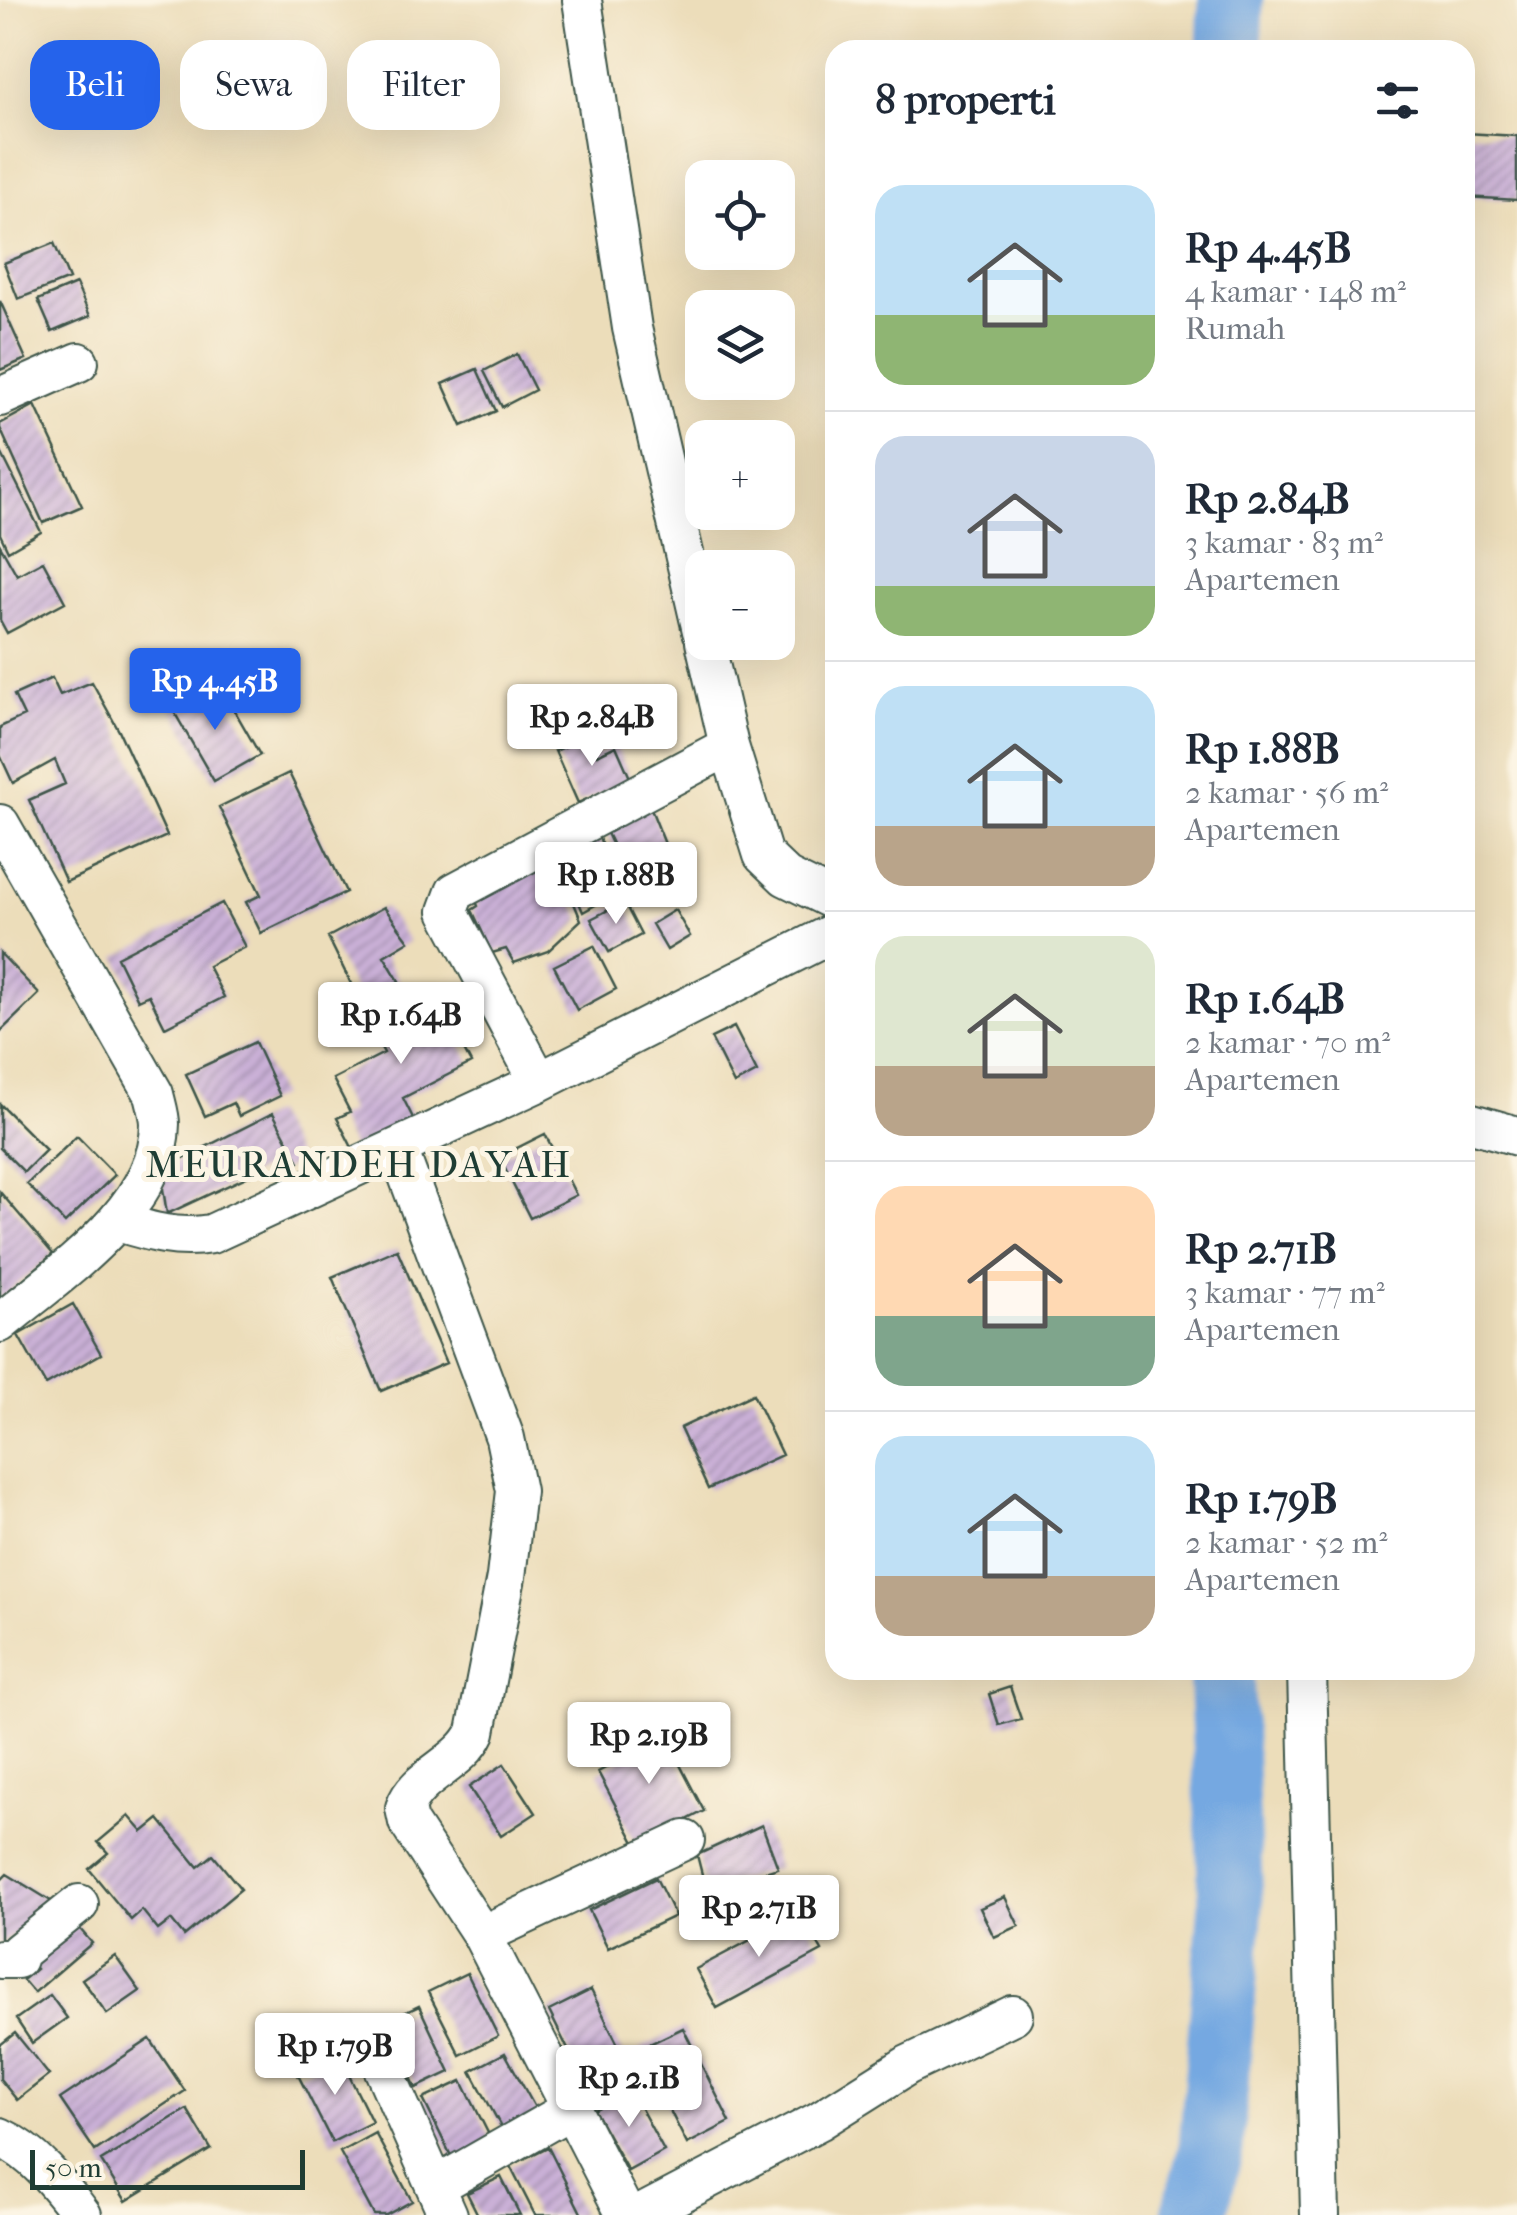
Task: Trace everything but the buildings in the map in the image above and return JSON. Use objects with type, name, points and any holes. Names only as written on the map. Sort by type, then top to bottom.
[{"type":"street","points":[[582,0],[632,328],[685,557]]},
{"type":"street","points":[[0,397],[79,362]]},
{"type":"street","points":[[709,660],[729,746],[763,855],[786,877],[825,897]]},
{"type":"street","points":[[540,1082],[448,911],[450,900],[455,892],[729,746]]},
{"type":"street","points":[[0,824],[154,1094],[160,1124],[153,1159],[142,1186],[118,1222],[0,1323]]},
{"type":"street","points":[[118,1222],[186,1239],[211,1234],[540,1082],[825,937]]},
{"type":"street","points":[[1475,1124],[1517,1136]]},
{"type":"street","points":[[398,1149],[505,1438],[516,1491],[506,1577],[476,1732],[464,1752],[417,1790],[405,1808],[408,1822],[482,1935],[626,2215]]},
{"type":"street","points":[[1307,1680],[1320,2215]]},
{"type":"street","points":[[482,1935],[685,1840]]},
{"type":"street","points":[[0,1959],[17,1959],[18,1952],[80,1904]]},
{"type":"street","points":[[639,2215],[818,2121],[908,2065],[1013,2014]]},
{"type":"street","points":[[376,2052],[442,2201],[573,2108]]},
{"type":"street","points":[[0,2137],[14,2143],[52,2176],[82,2215]]},
{"type":"waterway","points":[[1229,40],[1231,0]]},
{"type":"waterway","points":[[1194,2215],[1211,2148],[1231,1903],[1221,1680]]},
{"type":"district","name":"MEURANDEH DAYAH","points":[[359,1164]]}]
